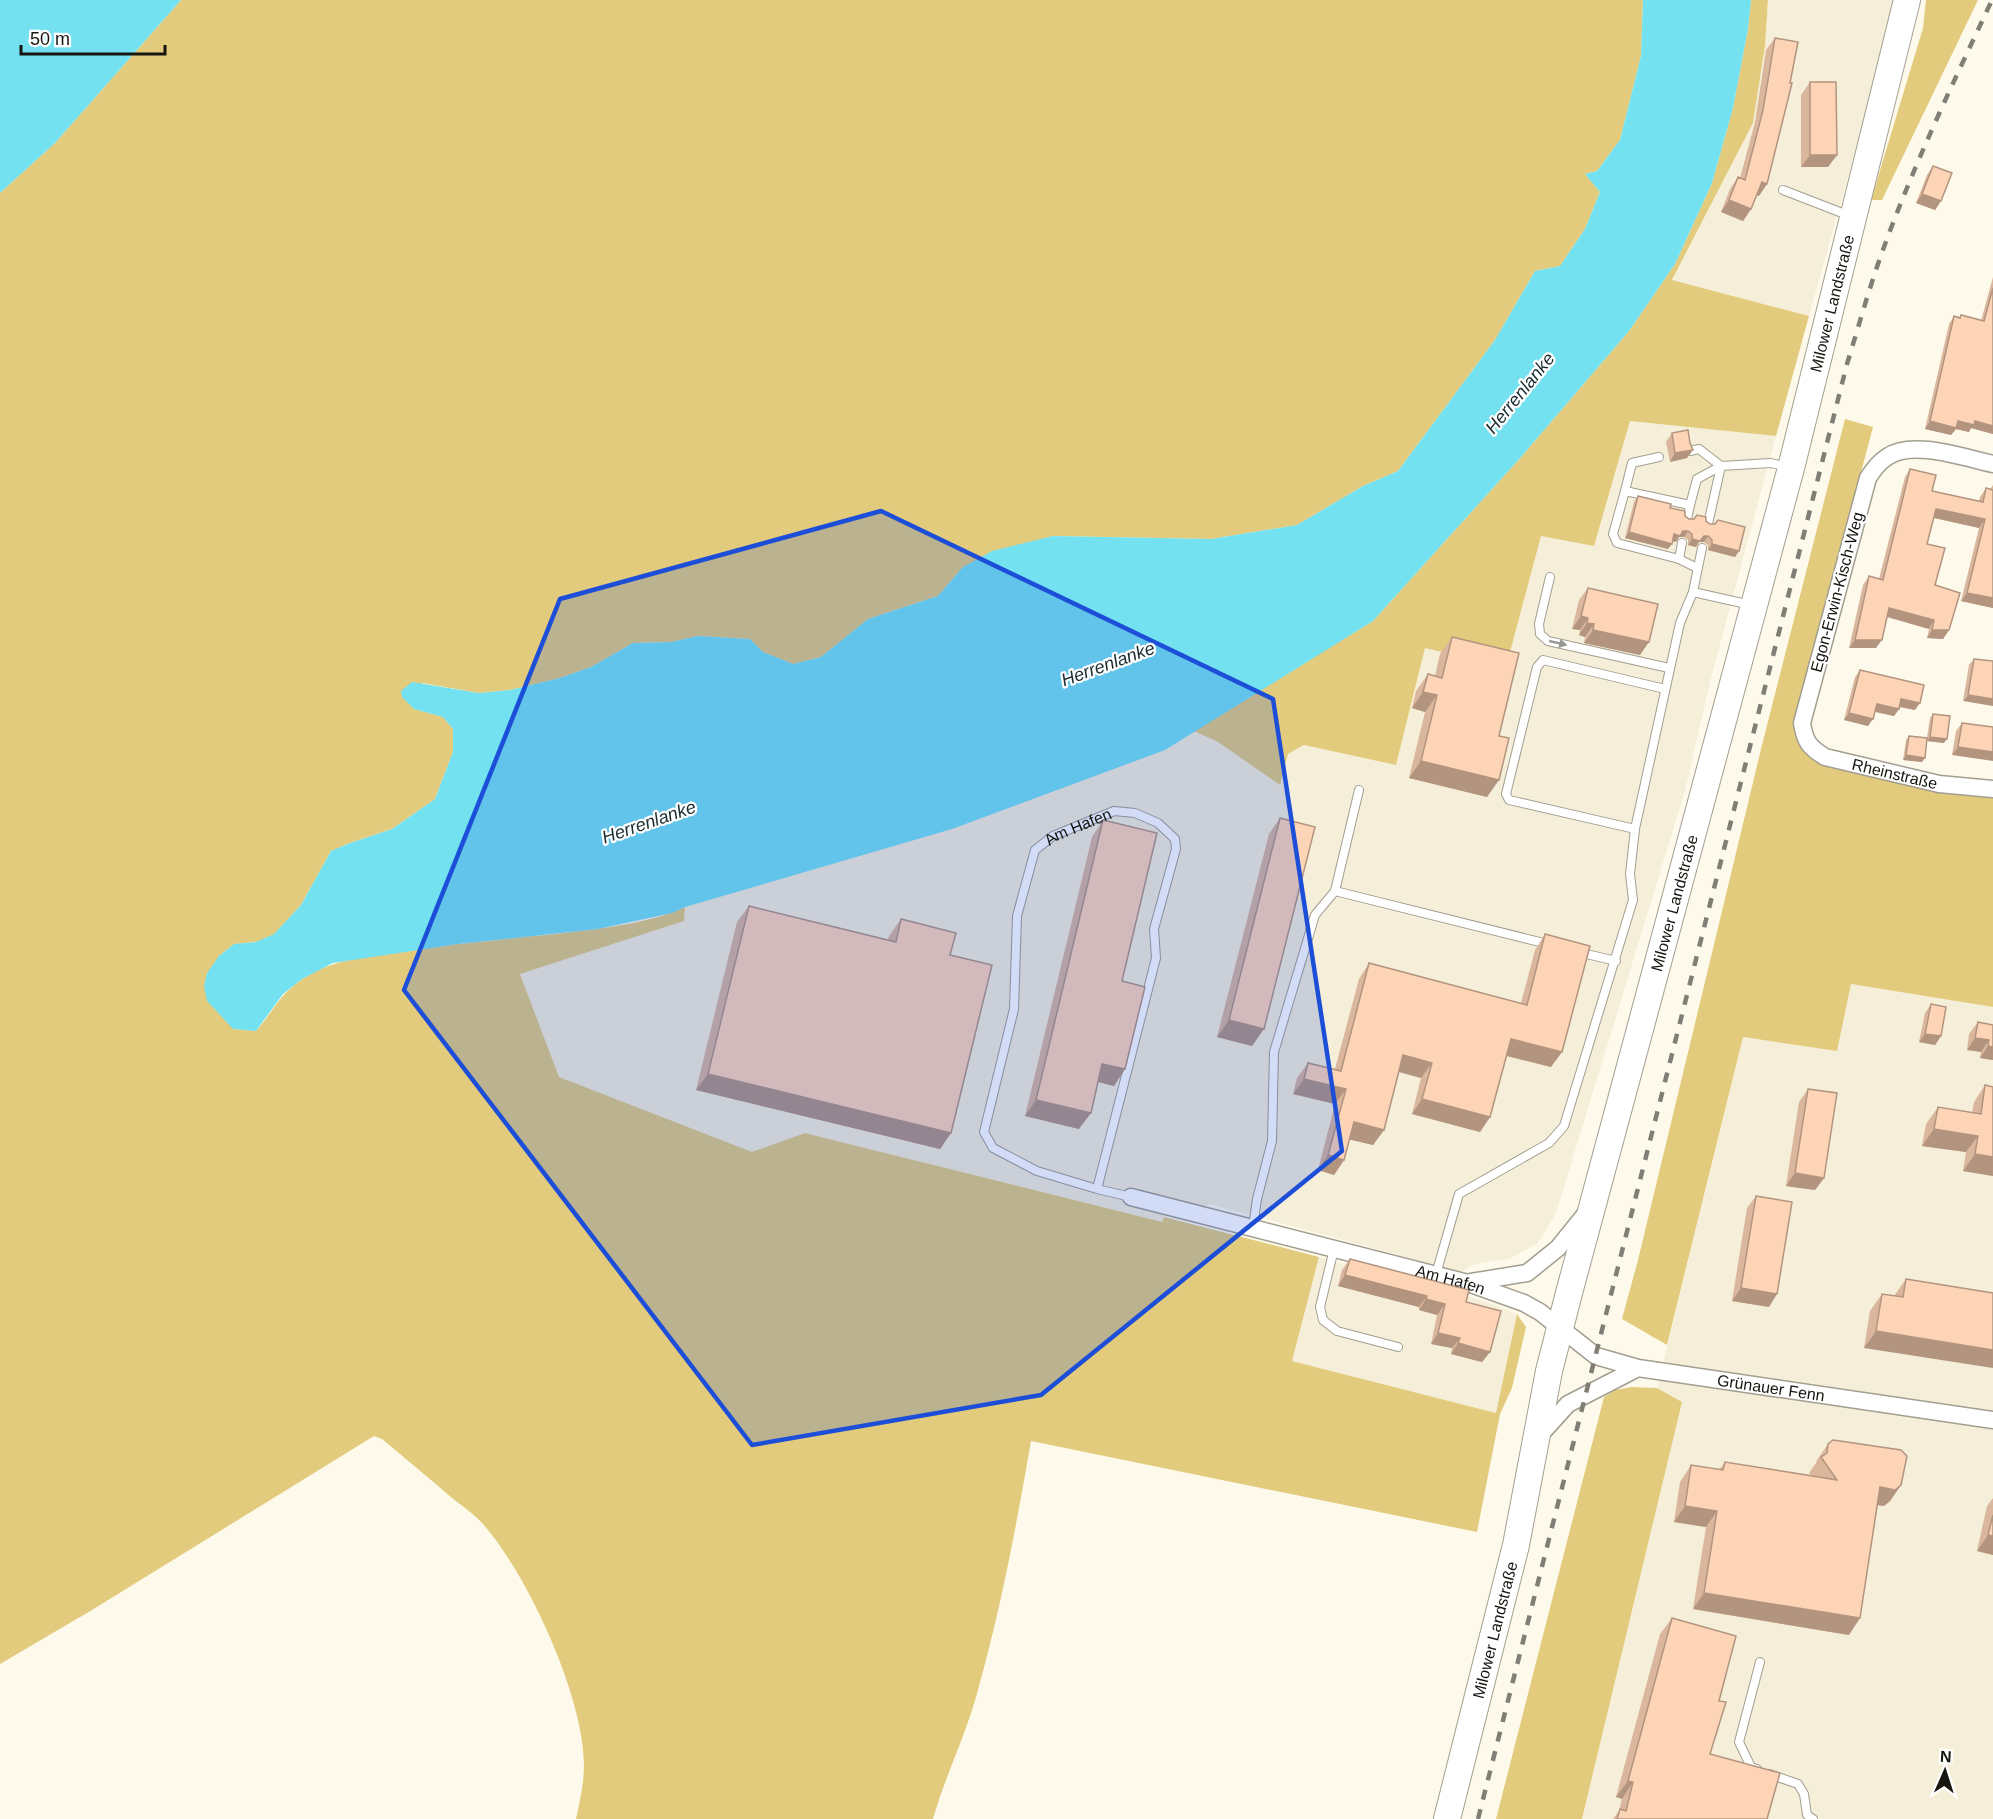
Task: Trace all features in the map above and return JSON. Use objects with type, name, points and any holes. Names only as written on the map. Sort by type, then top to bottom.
[{"type":"main road","name":"Milower Landstraße","points":[[1447,1819],[1516,1545],[1560,1328],[1791,468],[1907,0]]},
{"type":"street","name":"Egon-Erwin-Kisch-Weg","points":[[1804,736],[1802,723],[1868,478],[1876,466],[1888,456],[1917,448],[1993,464]]},
{"type":"street","name":"Rheinstraße","points":[[1804,736],[1811,748],[1825,757],[1939,784],[1993,789]]},
{"type":"street","name":"Am Hafen","points":[[1131,1197],[1468,1283],[1524,1303],[1560,1328]]},
{"type":"street","name":"Milower Landstraße","points":[[1468,1283],[1527,1273],[1558,1248],[1594,1202]]},
{"type":"street","name":"Grünauer Fenn","points":[[1560,1328],[1596,1356],[1638,1368],[1993,1420]]},
{"type":"street","points":[[1537,1438],[1568,1404],[1638,1368]]},
{"type":"lane","points":[[1783,190],[1854,218]]},
{"type":"lane","points":[[1690,451],[1700,449],[1721,466]]},
{"type":"lane","points":[[1659,457],[1632,463],[1613,534],[1617,543],[1679,559],[1697,568]]},
{"type":"lane","points":[[1687,519],[1697,479],[1721,466],[1771,463],[1791,468]]},
{"type":"lane","points":[[1708,524],[1721,466]]},
{"type":"lane","points":[[1625,491],[1690,505]]},
{"type":"lane","points":[[1679,559],[1682,543]]},
{"type":"lane","points":[[1437,1274],[1459,1194],[1549,1143],[1564,1126],[1633,900],[1630,874],[1635,829],[1669,668],[1680,623],[1694,592],[1702,548]]},
{"type":"lane","points":[[1550,577],[1539,624],[1540,634],[1548,641],[1669,668]]},
{"type":"lane","points":[[1694,592],[1754,606]]},
{"type":"lane","points":[[1635,829],[1509,800],[1506,794],[1537,667],[1544,660],[1665,688]]},
{"type":"lane","points":[[1253,1227],[1257,1199],[1272,1141],[1274,1052],[1315,915],[1335,891],[1359,790]]},
{"type":"lane","name":"Am Hafen","points":[[1097,1189],[1156,958],[1154,929],[1176,849],[1175,839],[1158,823],[1135,813],[1114,811],[1053,836],[1035,850],[1017,916],[1014,1009],[984,1132],[993,1148],[1037,1171],[1097,1189],[1131,1197]]},
{"type":"lane","points":[[1335,891],[1557,947]]},
{"type":"lane","points":[[1569,950],[1616,961]]},
{"type":"lane","points":[[1334,1249],[1320,1307],[1323,1320],[1337,1331],[1398,1347]]},
{"type":"lane","points":[[1760,1662],[1739,1742],[1751,1767],[1798,1784],[1804,1794],[1807,1815],[1813,1819]]},
{"type":"highlighted area","points":[[881,511],[1273,699],[1342,1151],[1041,1395],[752,1445],[404,990],[560,599]]},
{"type":"shaded area","points":[[181,0],[1643,0],[1641,56],[1620,140],[1597,171],[1585,174],[1600,192],[1585,229],[1560,266],[1535,271],[1495,340],[1398,471],[1363,486],[1297,525],[1211,539],[1053,536],[963,567],[938,596],[868,619],[821,657],[793,664],[763,652],[749,639],[698,636],[671,642],[633,643],[591,667],[560,678],[510,690],[479,693],[422,683],[414,709],[443,717],[453,729],[453,752],[435,799],[392,829],[331,851],[301,905],[274,935],[256,942],[234,944],[219,956],[233,1029],[256,1031],[293,986],[313,973],[337,963],[440,947],[622,925],[655,918],[685,907],[684,921],[520,974],[559,1077],[752,1152],[805,1133],[1162,1222],[1164,1217],[1319,1257],[1292,1361],[1496,1413],[1517,1314],[1526,1327],[1512,1388],[1500,1414],[1477,1532],[1031,1441],[1007,1570],[985,1665],[971,1713],[933,1819],[576,1819],[584,1772],[582,1737],[564,1672],[535,1605],[518,1574],[483,1524],[382,1439],[374,1436],[0,1664],[0,193],[55,143]]},
{"type":"shaded area","points":[[1751,0],[1768,0],[1765,46],[1753,123],[1672,280],[1809,316],[1776,436],[1630,421],[1594,546],[1541,536],[1506,667],[1425,648],[1396,765],[1304,745],[1288,754],[1280,785],[1218,742],[1194,731],[1373,621],[1521,457],[1629,331],[1675,264],[1712,183],[1733,108],[1748,29]]},
{"type":"shaded area","points":[[1768,0],[1894,0],[1889,31],[1809,316],[1672,281],[1753,123],[1765,46]]},
{"type":"shaded area","points":[[1926,0],[1978,0],[1882,200],[1871,200],[1923,28]]},
{"type":"shaded area","points":[[1845,419],[1873,427],[1796,718],[1800,740],[1809,754],[1823,762],[1993,795],[1993,1007],[1851,984],[1837,1051],[1743,1037],[1667,1345],[1622,1319],[1762,745]]},
{"type":"shaded area","points":[[1630,421],[1776,436],[1710,682],[1685,791],[1556,1213],[1538,1243],[1509,1259],[1474,1264],[1462,1272],[1210,1204],[1164,1217],[1162,1222],[805,1133],[753,1153],[559,1077],[520,974],[684,921],[685,907],[1165,750],[1194,731],[1218,742],[1280,784],[1288,754],[1304,745],[1396,765],[1425,648],[1506,666],[1541,535],[1594,546]]},
{"type":"shaded area","points":[[1851,984],[1993,1007],[1993,1819],[1582,1819],[1682,1402],[1657,1388],[1743,1037],[1837,1050]]},
{"type":"shaded area","points":[[1319,1257],[1485,1301],[1517,1314],[1496,1413],[1292,1361]]},
{"type":"shaded area","points":[[1632,1387],[1657,1388],[1682,1402],[1582,1819],[1496,1819],[1604,1397],[1615,1390]]},
{"type":"water","points":[[0,0],[181,0],[55,143],[0,193]]},
{"type":"water","name":"Herrenlanke","points":[[1643,0],[1751,0],[1748,29],[1733,108],[1712,183],[1675,264],[1629,331],[1521,457],[1373,621],[1165,750],[952,829],[685,907],[672,913],[598,929],[458,944],[333,963],[302,979],[283,994],[256,1031],[233,1029],[207,1001],[204,986],[207,973],[219,956],[234,944],[256,942],[274,934],[301,905],[331,851],[392,829],[435,799],[453,752],[453,729],[443,717],[414,709],[402,697],[401,691],[412,682],[479,693],[510,690],[560,678],[591,667],[633,643],[671,642],[698,636],[750,639],[763,652],[793,664],[821,657],[868,619],[938,596],[963,567],[992,551],[1053,536],[1211,539],[1297,525],[1363,486],[1398,471],[1495,340],[1535,271],[1560,266],[1585,229],[1600,192],[1585,174],[1597,171],[1620,140],[1641,56]]},
{"type":"building","points":[[1775,38],[1798,42],[1790,83],[1792,83],[1767,184],[1762,182],[1751,209],[1729,200],[1738,177],[1745,180],[1763,110]]},
{"type":"building","points":[[1810,82],[1836,82],[1837,155],[1810,155]]},
{"type":"building","points":[[1933,166],[1952,173],[1941,201],[1922,194]]},
{"type":"building","points":[[1993,288],[1993,426],[1975,421],[1974,425],[1958,421],[1956,428],[1930,421],[1954,316],[1960,318],[1961,315],[1984,321]]},
{"type":"building","points":[[1688,430],[1693,450],[1675,453],[1672,433]]},
{"type":"building","points":[[1910,469],[1936,475],[1932,491],[1983,502],[1986,488],[1993,490],[1993,598],[1967,593],[1985,519],[1936,509],[1927,544],[1945,548],[1935,585],[1960,593],[1949,630],[1932,630],[1934,620],[1889,608],[1882,640],[1855,640],[1869,576],[1883,580]]},
{"type":"building","points":[[1638,496],[1671,504],[1670,508],[1685,511],[1685,516],[1689,519],[1694,519],[1697,515],[1706,517],[1706,521],[1710,524],[1715,524],[1718,520],[1745,527],[1739,551],[1712,544],[1708,536],[1704,536],[1700,541],[1692,539],[1692,534],[1688,531],[1683,531],[1680,536],[1674,534],[1672,544],[1629,532]]},
{"type":"building","points":[[1588,588],[1658,604],[1649,642],[1593,630],[1594,624],[1587,623],[1588,618],[1581,616]]},
{"type":"building","points":[[1452,637],[1519,653],[1499,736],[1509,738],[1499,780],[1421,761],[1437,695],[1423,692],[1428,674],[1442,678]]},
{"type":"building","points":[[1974,659],[1993,661],[1993,699],[1968,695]]},
{"type":"building","points":[[1860,670],[1924,685],[1920,703],[1901,699],[1899,709],[1877,704],[1873,719],[1849,713]]},
{"type":"building","points":[[1933,714],[1950,716],[1947,739],[1930,737]]},
{"type":"building","points":[[1962,723],[1993,727],[1993,752],[1958,747]]},
{"type":"building","points":[[1909,736],[1927,738],[1925,758],[1906,755]]},
{"type":"building","points":[[1280,818],[1315,827],[1264,1029],[1229,1020]]},
{"type":"building","points":[[1103,820],[1157,833],[1122,981],[1145,987],[1125,1069],[1102,1064],[1091,1113],[1036,1100]]},
{"type":"building","points":[[749,906],[896,942],[901,919],[956,933],[950,955],[992,965],[951,1133],[708,1074]]},
{"type":"building","points":[[1545,934],[1590,946],[1562,1052],[1511,1039],[1490,1117],[1422,1099],[1432,1063],[1403,1055],[1384,1130],[1354,1122],[1344,1160],[1328,1155],[1346,1089],[1304,1079],[1308,1063],[1341,1071],[1369,963],[1527,1005]]},
{"type":"building","points":[[1931,1004],[1946,1007],[1941,1036],[1925,1034]]},
{"type":"building","points":[[1978,1022],[1993,1025],[1993,1047],[1988,1046],[1989,1040],[1975,1038]]},
{"type":"building","points":[[1985,1085],[1993,1087],[1993,1157],[1975,1154],[1978,1136],[1934,1129],[1938,1107],[1981,1114]]},
{"type":"building","points":[[1808,1089],[1837,1093],[1824,1178],[1795,1173]]},
{"type":"building","points":[[1756,1196],[1792,1202],[1777,1294],[1741,1288]]},
{"type":"building","points":[[1350,1259],[1469,1290],[1466,1302],[1501,1311],[1490,1352],[1458,1343],[1460,1338],[1438,1333],[1445,1304],[1426,1299],[1427,1296],[1345,1275]]},
{"type":"building","points":[[1906,1279],[1993,1293],[1993,1350],[1876,1331],[1882,1294],[1903,1297]]},
{"type":"building","points":[[1833,1440],[1901,1450],[1907,1456],[1901,1485],[1895,1490],[1880,1487],[1860,1618],[1704,1593],[1717,1511],[1685,1506],[1691,1465],[1723,1470],[1725,1462],[1837,1480],[1821,1457],[1827,1453],[1828,1444]]},
{"type":"building","points":[[1993,1515],[1993,1536],[1988,1535]]},
{"type":"building","points":[[1672,1618],[1736,1636],[1719,1701],[1726,1702],[1710,1754],[1780,1773],[1767,1819],[1617,1819],[1620,1809],[1626,1811],[1633,1782],[1628,1781]]},
{"type":"railway","points":[[1478,1819],[1847,364],[1874,276],[1896,215],[1935,122],[1992,0]]}]
